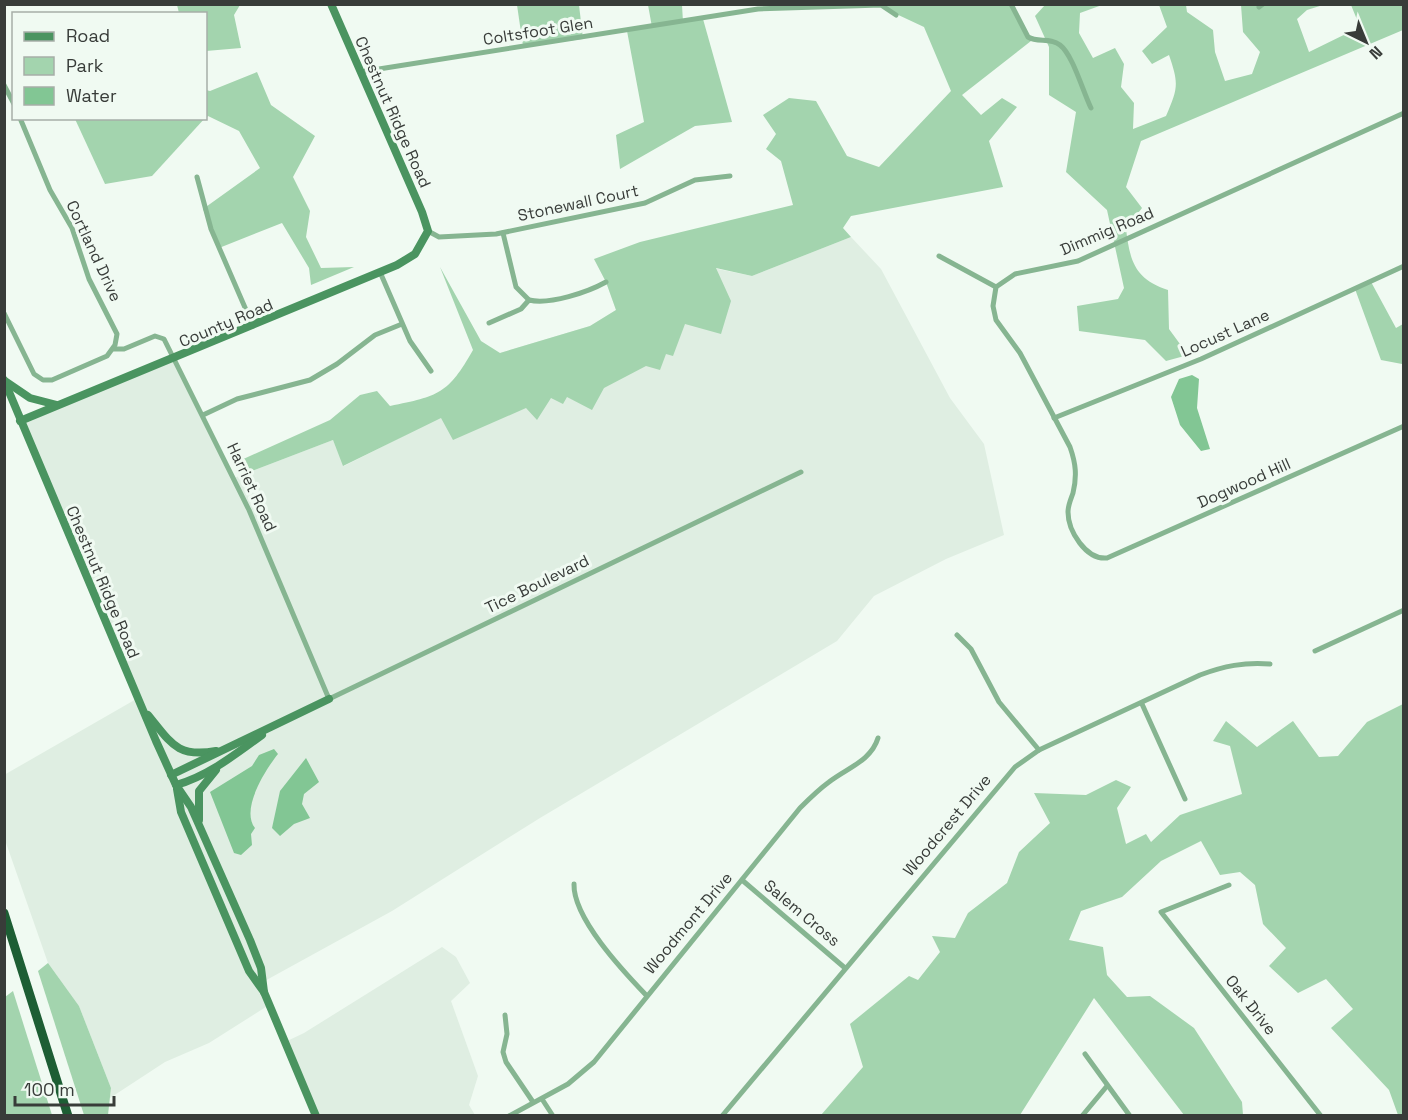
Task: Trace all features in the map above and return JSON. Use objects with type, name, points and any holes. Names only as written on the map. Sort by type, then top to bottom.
[{"type":"highway","points":[[4,913],[68,1116]]},
{"type":"main road","name":"Chestnut Ridge Road","points":[[331,4],[418,203],[428,231]]},
{"type":"main road","name":"County Road","points":[[20,422],[254,327],[380,272],[412,257],[421,246],[428,231]]},
{"type":"main road","name":"Chestnut Ridge Road","points":[[5,384],[171,775],[199,825],[255,953],[264,992],[316,1116]]},
{"type":"main road","points":[[5,384],[30,398],[58,406]]},
{"type":"main road","name":"Tice Boulevard","points":[[171,775],[329,699]]},
{"type":"main road","points":[[143,709],[172,744],[182,751],[199,754],[226,749]]},
{"type":"main road","name":"Tice Boulevard","points":[[176,785],[195,778],[228,759],[283,720]]},
{"type":"main road","points":[[199,825],[197,798],[200,788],[228,759]]},
{"type":"main road","name":"Chestnut Ridge Road","points":[[176,785],[182,812],[249,971],[264,992]]},
{"type":"street","points":[[1011,4],[1028,37],[1050,40],[1061,45],[1068,55],[1091,108]]},
{"type":"street","name":"Coltsfoot Glen","points":[[360,72],[758,9],[881,5],[896,15]]},
{"type":"street","name":"Dimmig Road","points":[[996,287],[1015,274],[1078,261],[1404,113]]},
{"type":"street","name":"Cortland Drive","points":[[21,120],[50,190],[72,228],[92,287],[115,326],[117,338],[114,349]]},
{"type":"street","name":"Stonewall Court","points":[[428,231],[439,237],[458,238],[504,233],[645,203],[695,180],[730,176]]},
{"type":"street","points":[[197,177],[211,229],[254,327]]},
{"type":"street","points":[[504,233],[516,288],[529,300],[541,301],[590,291],[606,282]]},
{"type":"street","points":[[939,256],[996,287],[993,306],[996,320],[1020,353],[1054,418]]},
{"type":"street","name":"Locust Lane","points":[[1054,418],[1201,359],[1404,266]]},
{"type":"street","points":[[380,272],[414,348],[431,371]]},
{"type":"street","points":[[489,323],[521,309],[529,300]]},
{"type":"street","points":[[4,313],[31,371],[40,379],[55,379],[103,358],[114,349]]},
{"type":"street","points":[[203,415],[237,399],[310,380],[337,364],[375,335],[402,324]]},
{"type":"street","name":"Harriet Road","points":[[114,349],[124,349],[158,336],[164,339],[249,510],[329,699]]},
{"type":"street","name":"Dogwood Hill","points":[[1054,418],[1076,463],[1069,519],[1085,550],[1094,556],[1107,558],[1404,426]]},
{"type":"street","name":"Tice Boulevard","points":[[329,699],[801,472]]},
{"type":"street","points":[[1315,651],[1404,610]]},
{"type":"street","points":[[957,635],[971,649],[999,702],[1039,750]]},
{"type":"street","name":"Woodcrest Drive","points":[[722,1116],[1004,777],[1039,750],[1224,666],[1250,662],[1270,664]]},
{"type":"street","points":[[1143,704],[1185,799]]},
{"type":"street","name":"Woodmont Drive","points":[[509,1116],[568,1084],[594,1062],[646,995],[800,808],[828,782],[866,758],[878,738]]},
{"type":"street","name":"Salem Cross","points":[[741,880],[845,968]]},
{"type":"street","points":[[574,884],[579,909],[622,970],[646,995]]},
{"type":"street","name":"Oak Drive","points":[[1229,885],[1161,912],[1321,1116]]},
{"type":"street","points":[[505,1015],[507,1034],[503,1052],[506,1062],[533,1102]]},
{"type":"street","points":[[1085,1054],[1130,1116]]},
{"type":"street","points":[[1082,1116],[1107,1086]]},
{"type":"street","points":[[542,1099],[553,1116]]},
{"type":"shaded area","points":[[851,237],[881,269],[950,398],[984,444],[1004,535],[946,559],[874,596],[837,641],[540,818],[392,911],[261,983],[269,1005],[209,1043],[165,1062],[110,1098],[111,1088],[79,1006],[48,963],[5,840],[4,775],[138,698],[20,421],[175,359],[234,478],[333,440],[344,466],[441,417],[500,353],[590,326],[616,310],[606,282],[594,259],[664,258],[752,276]]},
{"type":"shaded area","points":[[442,947],[456,957],[470,983],[451,1001],[478,1076],[469,1105],[475,1115],[316,1115],[285,1042],[304,1033]]},
{"type":"green space","points":[[177,5],[240,5],[234,15],[241,48],[207,51],[207,12],[179,12]]},
{"type":"green space","points":[[517,5],[579,5],[583,39],[523,46]]},
{"type":"green space","points":[[648,5],[682,5],[683,22],[703,19],[732,122],[695,126],[620,169],[616,135],[644,122],[627,31],[652,27]]},
{"type":"green space","points":[[877,5],[1013,5],[1031,41],[962,95],[981,115],[1002,98],[1017,107],[989,141],[1003,187],[851,216],[843,228],[851,237],[752,276],[716,268],[731,301],[721,334],[685,324],[673,356],[666,354],[660,370],[646,366],[604,388],[592,410],[567,397],[563,404],[551,398],[537,420],[526,408],[453,440],[441,418],[343,466],[333,440],[252,471],[239,461],[330,420],[360,395],[377,391],[390,406],[431,395],[449,384],[473,350],[440,267],[481,341],[500,353],[590,326],[616,310],[606,282],[594,259],[640,242],[793,205],[781,161],[766,149],[776,134],[763,115],[789,98],[816,101],[847,156],[879,167],[951,91],[924,27]]},
{"type":"green space","points":[[1045,5],[1102,5],[1080,13],[1079,33],[1093,58],[1115,48],[1124,64],[1121,87],[1134,103],[1133,129],[1166,116],[1175,92],[1176,80],[1169,55],[1152,64],[1142,51],[1167,27],[1159,5],[1186,5],[1187,12],[1213,30],[1215,52],[1225,81],[1252,74],[1260,52],[1243,32],[1241,5],[1323,5],[1307,10],[1297,19],[1309,52],[1360,27],[1351,5],[1403,5],[1403,30],[1141,141],[1126,187],[1142,208],[1126,229],[1130,251],[1132,260],[1141,275],[1157,286],[1168,290],[1169,329],[1188,355],[1166,361],[1145,340],[1079,331],[1077,306],[1118,299],[1124,288],[1107,210],[1066,172],[1076,112],[1049,95],[1049,47],[1035,16]]},
{"type":"green space","points":[[257,72],[271,105],[315,136],[293,177],[310,211],[306,237],[321,268],[354,267],[311,285],[309,268],[282,223],[219,248],[203,209],[260,168],[239,131],[207,117],[207,90]]},
{"type":"green space","points":[[75,120],[203,120],[152,176],[105,184]]},
{"type":"green space","points":[[1370,280],[1396,328],[1403,324],[1402,364],[1381,360],[1355,289]]},
{"type":"green space","points":[[1404,668],[1403,1115],[1398,1115],[1389,1090],[1331,1028],[1353,1009],[1326,979],[1298,993],[1269,966],[1286,948],[1263,924],[1255,885],[1240,872],[1220,875],[1201,841],[1161,861],[1122,897],[1081,911],[1069,940],[1103,947],[1107,975],[1127,997],[1150,996],[1194,1028],[1242,1102],[1243,1115],[1184,1115],[1094,998],[1020,1115],[821,1115],[863,1067],[850,1024],[909,976],[918,980],[940,952],[932,936],[955,938],[968,913],[1007,883],[1019,852],[1050,823],[1034,793],[1086,795],[1116,780],[1131,787],[1117,808],[1126,844],[1146,834],[1151,842],[1180,815],[1242,794],[1230,746],[1213,741],[1226,721],[1257,747],[1293,721],[1319,757],[1338,756],[1367,722],[1403,704]]},
{"type":"green space","points":[[48,963],[79,1006],[111,1088],[108,1115],[84,1115],[38,971]]},
{"type":"green space","points":[[13,991],[52,1115],[5,1115],[5,997]]},
{"type":"water","points":[[1192,375],[1199,379],[1197,408],[1210,449],[1201,451],[1180,425],[1171,397],[1179,379]]},
{"type":"water","points":[[274,749],[278,754],[261,779],[253,800],[251,820],[255,828],[251,834],[252,845],[241,855],[234,853],[210,792],[252,766],[259,755]]},
{"type":"water","points":[[306,758],[319,782],[304,794],[302,804],[310,818],[294,824],[280,836],[272,828],[280,791]]}]
